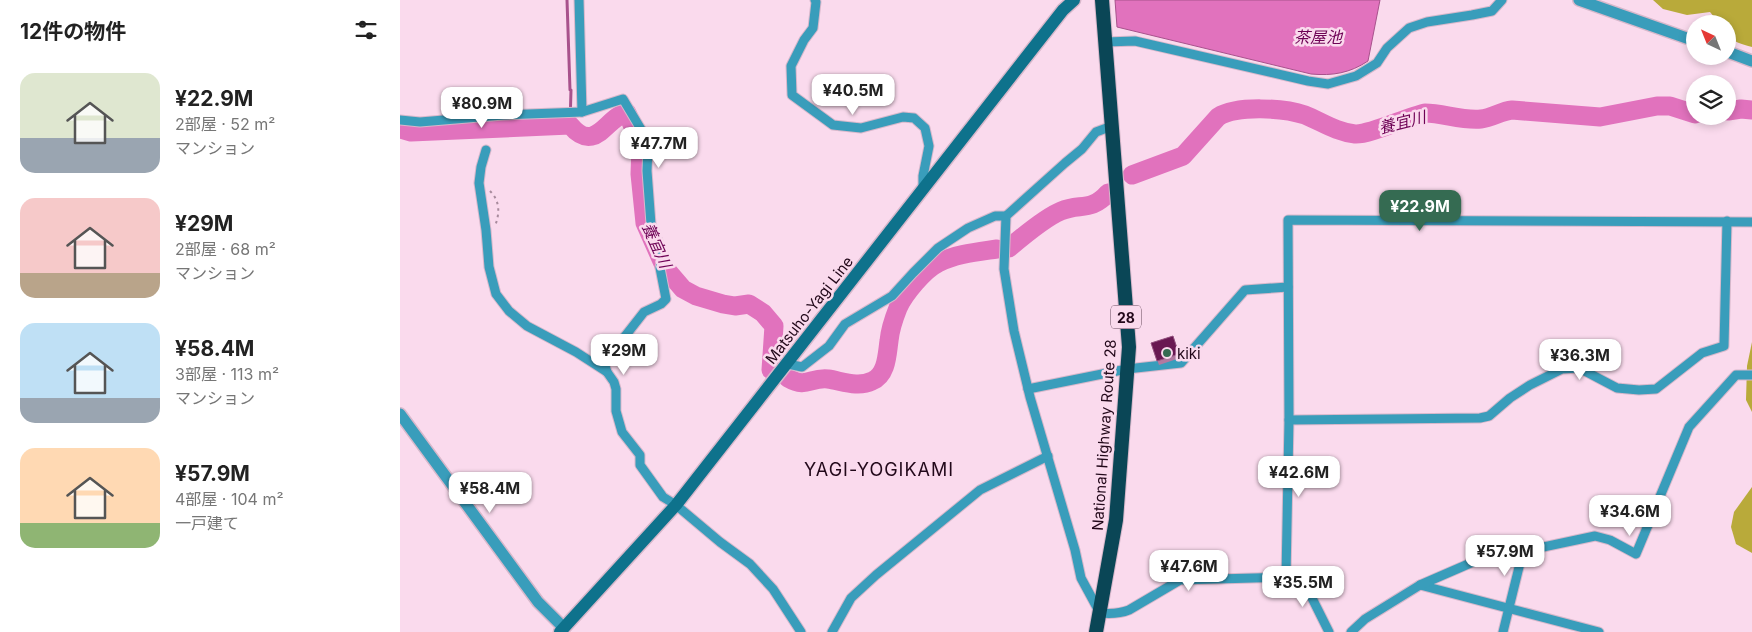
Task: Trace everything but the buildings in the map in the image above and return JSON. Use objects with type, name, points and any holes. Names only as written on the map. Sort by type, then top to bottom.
[{"type":"highway","name":"National Highway Route 28","points":[[1096,632],[1116,520],[1129,346],[1102,0]]},
{"type":"main road","name":"Matsuho-Yagi Line","points":[[562,630],[676,505],[788,364],[1062,10],[1074,0]]},
{"type":"street","points":[[579,0],[580,112]]},
{"type":"street","points":[[815,0],[813,28],[804,40],[791,66],[792,95],[833,125],[861,128],[902,117],[914,118],[925,128],[929,146],[923,176],[923,189]]},
{"type":"street","points":[[1106,42],[1134,41],[1308,82],[1328,84],[1356,76],[1378,63],[1387,48],[1409,28],[1427,22],[1472,16],[1492,11],[1502,0]]},
{"type":"street","points":[[1579,0],[1686,38]]},
{"type":"street","points":[[1736,55],[1752,61]]},
{"type":"street","points":[[400,120],[420,122],[503,115],[580,112],[623,99],[645,136],[648,147],[647,171],[651,224],[663,254],[660,268],[666,299],[661,304],[644,312],[604,363],[616,389],[616,411],[622,432],[640,455],[640,465],[663,497],[676,505],[720,542],[750,564],[773,589],[801,632]]},
{"type":"street","points":[[788,364],[802,367],[829,346],[845,324],[892,296],[938,248],[968,228],[995,216],[1006,216],[1082,149],[1096,132],[1112,126]]},
{"type":"street","points":[[486,150],[479,183],[489,267],[496,294],[509,311],[527,326],[576,352],[607,372]]},
{"type":"street","points":[[1006,216],[1004,269],[1014,330],[1028,389],[1075,550],[1081,578],[1100,613],[1122,614],[1180,580],[1286,577],[1309,592],[1329,632]]},
{"type":"street","points":[[1286,577],[1289,420],[1288,220],[1752,222]]},
{"type":"street","points":[[1289,420],[1480,418],[1489,416],[1510,398],[1545,377],[1562,370],[1579,368],[1617,388],[1656,389],[1702,353],[1724,346],[1727,221]]},
{"type":"street","points":[[1028,389],[1127,369],[1181,363],[1245,290],[1288,287]]},
{"type":"street","points":[[1351,632],[1365,619],[1420,585],[1474,562],[1594,536],[1610,540],[1636,554],[1689,427],[1736,375],[1752,375]]},
{"type":"street","points":[[400,414],[538,602],[562,630]]},
{"type":"street","points":[[832,632],[851,598],[857,592],[980,490],[1048,456]]},
{"type":"street","points":[[1503,632],[1524,551]]},
{"type":"street","points":[[1420,585],[1599,632]]},
{"type":"shaded area","points":[[1653,0],[1752,0],[1752,47],[1736,41],[1736,15],[1712,15],[1710,12],[1687,15],[1663,9]]},
{"type":"shaded area","points":[[1752,342],[1752,412],[1746,400],[1747,366]]},
{"type":"shaded area","points":[[1752,487],[1752,553],[1736,544],[1731,527],[1734,512]]},
{"type":"water","name":"茶屋池","points":[[1115,0],[1380,0],[1368,61],[1348,71],[1319,75],[1117,27]]},
{"type":"waterway","points":[[567,0],[571,90],[570,125]]},
{"type":"waterway","name":"養宜川","points":[[1132,175],[1183,156],[1218,117],[1226,113],[1248,109],[1273,109],[1305,115],[1335,129],[1355,134],[1369,132],[1425,113],[1474,119],[1485,118],[1512,110],[1600,117],[1657,106],[1670,106],[1686,111]]},
{"type":"waterway","name":"養宜川","points":[[1736,110],[1752,110]]},
{"type":"waterway","name":"養宜川","points":[[400,129],[411,132],[570,125],[579,133],[587,136],[601,131],[620,115],[627,113],[641,145],[640,174],[645,223],[665,268],[683,289],[696,296],[735,306],[749,304],[763,313],[774,326],[771,370]]},
{"type":"waterway","name":"養宜川","points":[[1009,248],[1055,214],[1068,209],[1091,205],[1108,193]]},
{"type":"waterway","name":"養宜川","points":[[788,378],[800,383],[828,379],[856,384],[867,383],[877,378],[881,374],[887,358],[890,333],[898,308],[915,282],[933,266],[952,257],[997,249]]},
{"type":"place","name":"kiki","points":[[1167,353]]},
{"type":"district","name":"YAGI-YOGIKAMI","points":[[879,469]]}]
